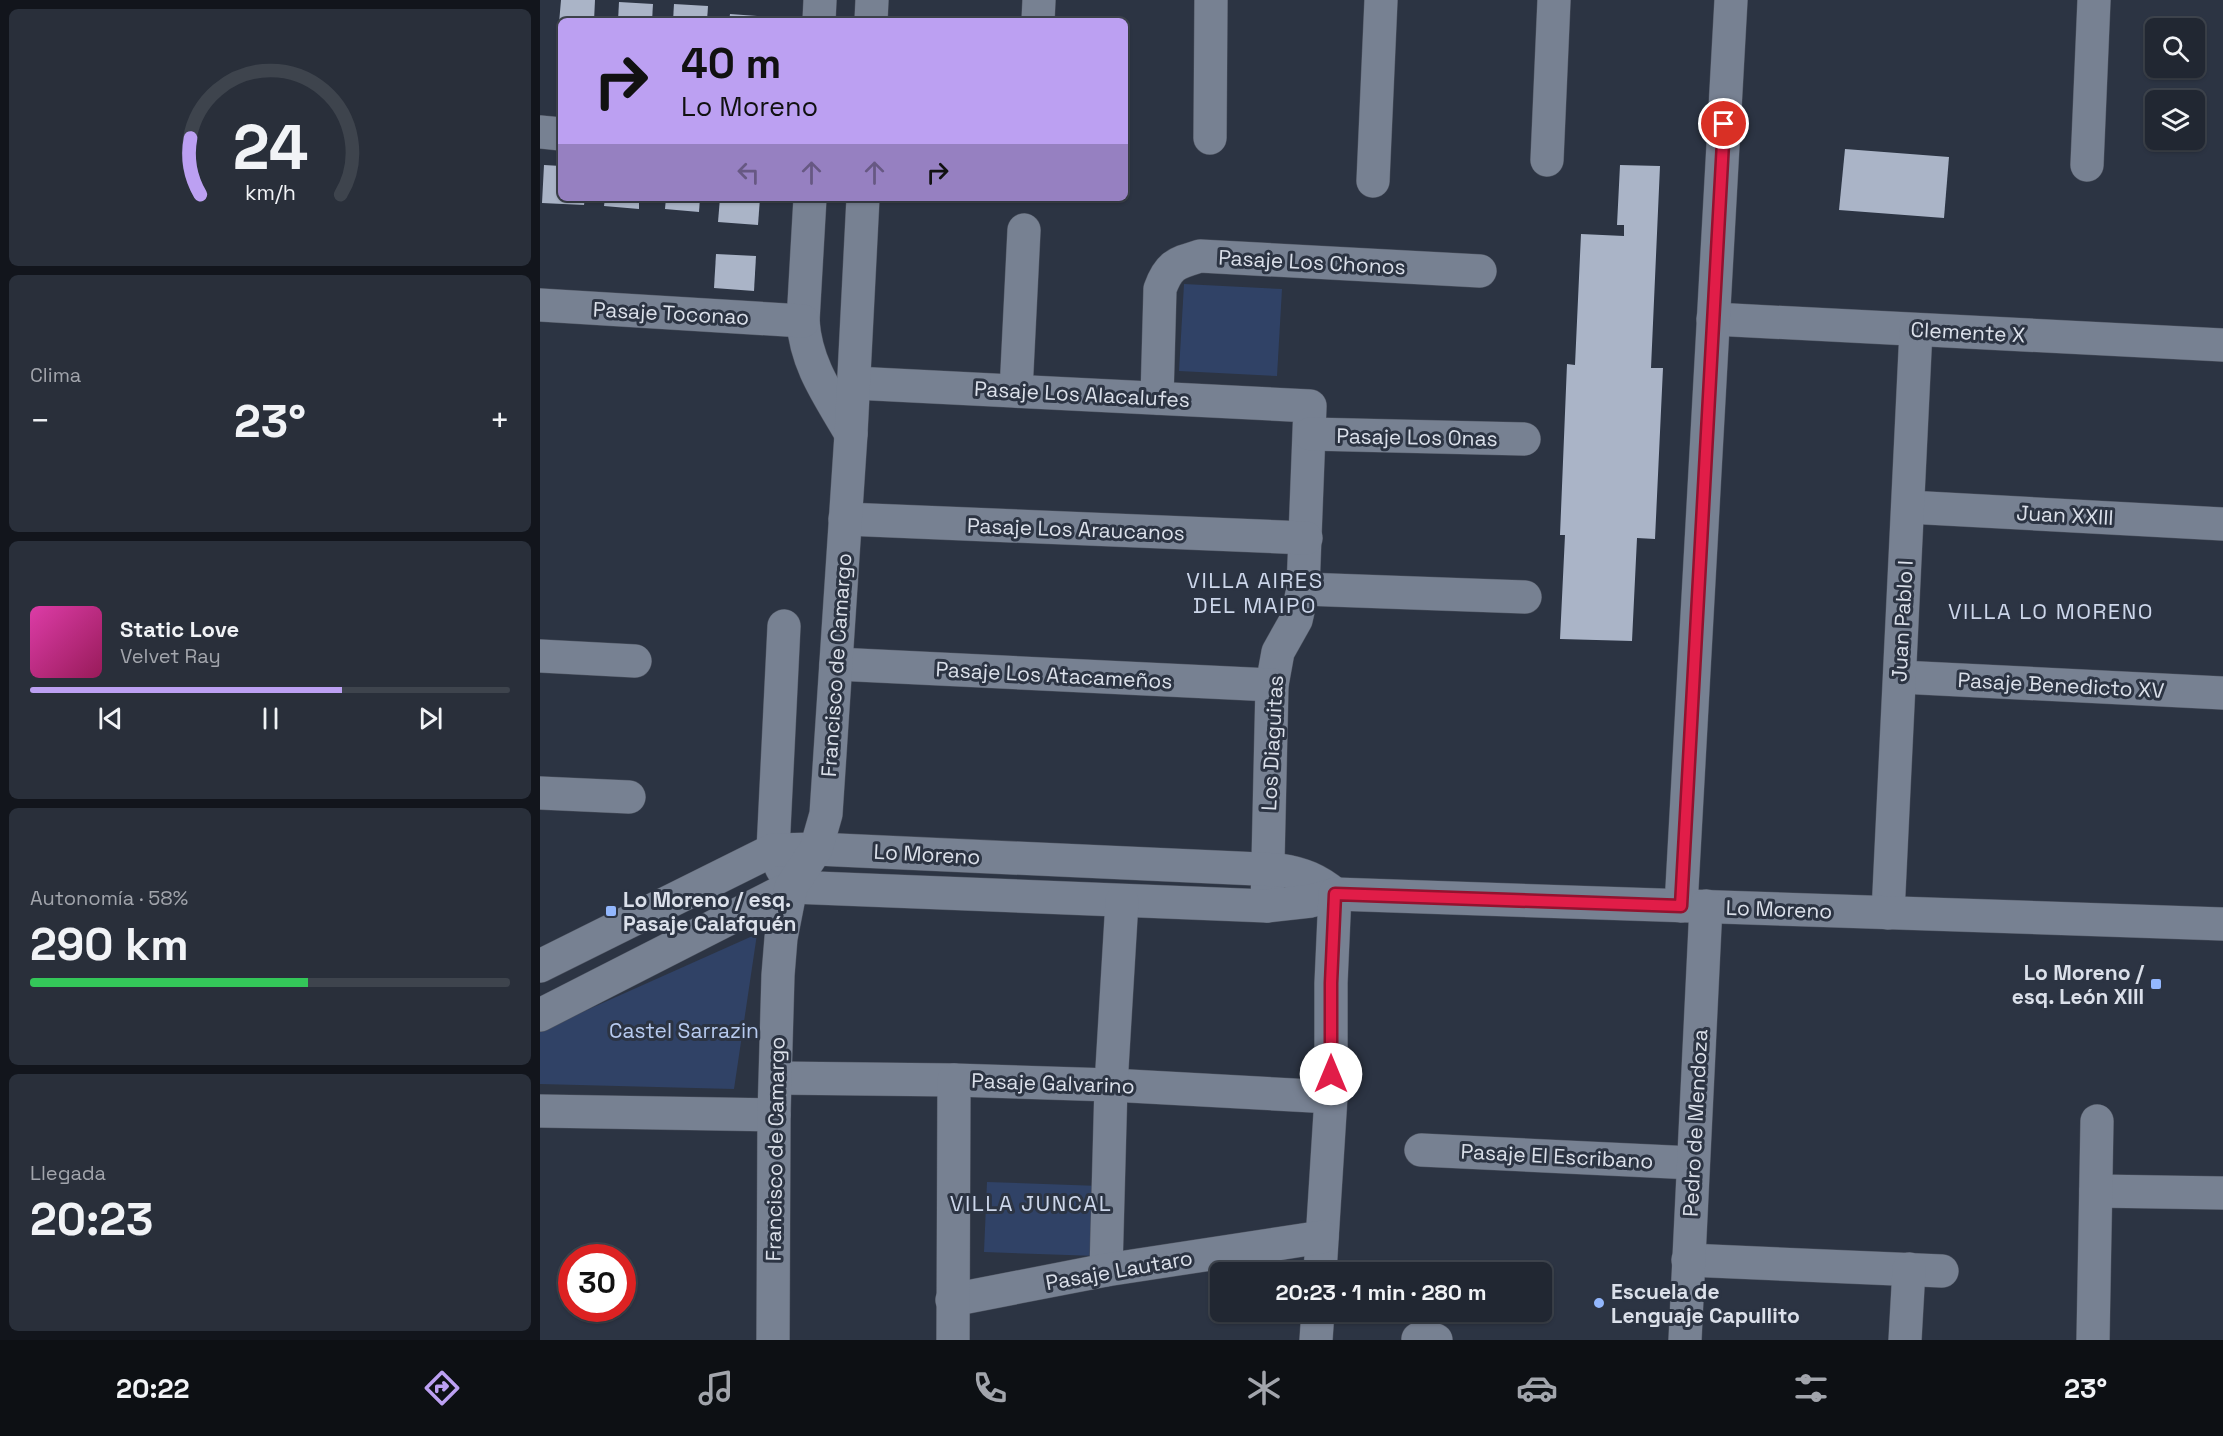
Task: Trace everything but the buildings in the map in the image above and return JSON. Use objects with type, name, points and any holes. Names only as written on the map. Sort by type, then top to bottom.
[{"type":"street","points":[[819,18],[820,0]]},
{"type":"street","points":[[872,0],[872,18]]},
{"type":"street","points":[[1038,18],[1039,0]]},
{"type":"street","points":[[1210,138],[1211,0]]},
{"type":"street","points":[[1373,181],[1381,0]]},
{"type":"street","points":[[1547,160],[1554,0]]},
{"type":"street","name":"Pedro de Mendoza","points":[[1685,1340],[1693,1163],[1693,906],[1713,319],[1731,0]]},
{"type":"street","points":[[2087,165],[2094,0]]},
{"type":"street","points":[[540,132],[558,134]]},
{"type":"street","points":[[810,201],[804,339],[813,369],[851,434]]},
{"type":"street","name":"Francisco de Camargo","points":[[773,1340],[774,1115],[778,975],[781,938],[791,887],[816,849],[825,814],[851,434],[863,201]]},
{"type":"street","points":[[1016,391],[1024,230]]},
{"type":"street","name":"Pasaje Los Chonos","points":[[1158,398],[1160,289],[1166,274],[1179,263],[1200,256],[1480,271]]},
{"type":"street","name":"Pasaje Toconao","points":[[540,305],[803,321]]},
{"type":"street","name":"Clemente X","points":[[1713,319],[2223,345]]},
{"type":"street","name":"Juan Pablo I","points":[[1888,913],[1916,330]]},
{"type":"street","name":"Pasaje Los Alacalufes","points":[[854,383],[1158,398],[1310,420]]},
{"type":"street","name":"Pasaje Los Onas","points":[[1310,420],[1524,439]]},
{"type":"street","name":"Los Diaguitas","points":[[1267,906],[1272,685],[1278,652],[1296,620],[1303,589],[1310,420]]},
{"type":"street","name":"Juan XXIII","points":[[1908,507],[2223,524]]},
{"type":"street","name":"Pasaje Los Araucanos","points":[[845,519],[1306,538]]},
{"type":"street","points":[[1303,589],[1525,597]]},
{"type":"street","points":[[784,626],[773,850],[791,887]]},
{"type":"street","points":[[540,656],[635,661]]},
{"type":"street","name":"Pasaje Los Atacameños","points":[[836,664],[1272,685]]},
{"type":"street","name":"Pasaje Benedicto XV","points":[[1900,677],[2223,693]]},
{"type":"street","points":[[540,793],[628,797]]},
{"type":"street","name":"Lo Moreno","points":[[540,966],[773,850],[816,849],[1268,869],[1296,872],[1311,877],[1324,884],[1335,894]]},
{"type":"street","name":"Lo Moreno","points":[[540,1015],[791,887],[1267,906],[1311,901],[1335,894],[2223,924]]},
{"type":"street","points":[[1321,1262],[1331,1097],[1331,983],[1335,894]]},
{"type":"street","points":[[1106,1270],[1111,1085],[1122,901]]},
{"type":"street","name":"Pasaje Galvarino","points":[[776,1078],[1111,1085],[1331,1097]]},
{"type":"street","points":[[953,1340],[954,1080]]},
{"type":"street","points":[[540,1111],[774,1115]]},
{"type":"street","points":[[2093,1340],[2097,1121]]},
{"type":"street","name":"Pasaje El Escribano","points":[[1421,1150],[1693,1163]]},
{"type":"street","points":[[2097,1191],[2223,1193]]},
{"type":"street","name":"Pasaje Lautaro","points":[[952,1300],[1106,1270],[1322,1237]]},
{"type":"street","points":[[1688,1260],[1942,1271]]},
{"type":"street","points":[[1905,1340],[1909,1269]]},
{"type":"street","points":[[1316,1340],[1317,1322]]},
{"type":"green space","points":[[1184,284],[1282,289],[1277,376],[1179,371]]},
{"type":"green space","name":"Castel Sarrazin","points":[[757,934],[734,1089],[540,1084],[540,1031]]},
{"type":"green space","points":[[987,1182],[1100,1186],[1097,1256],[984,1252]]},
{"type":"place","name":"Lo Moreno / esq. Pasaje Calafquén","points":[[611,911]]},
{"type":"place","name":"Lo Moreno / esq. León XIII","points":[[2156,984]]},
{"type":"place","name":"Escuela de Lenguaje Capullito","points":[[1599,1303]]},
{"type":"district","name":"VILLA AIRES DEL MAIPO","points":[[1255,592]]},
{"type":"district","name":"VILLA LO MORENO","points":[[2051,611]]},
{"type":"district","name":"VILLA JUNCAL","points":[[1031,1203]]},
{"type":"route","points":[[1331,1074],[1331,983],[1335,894],[1681,906],[1724,124]]}]
